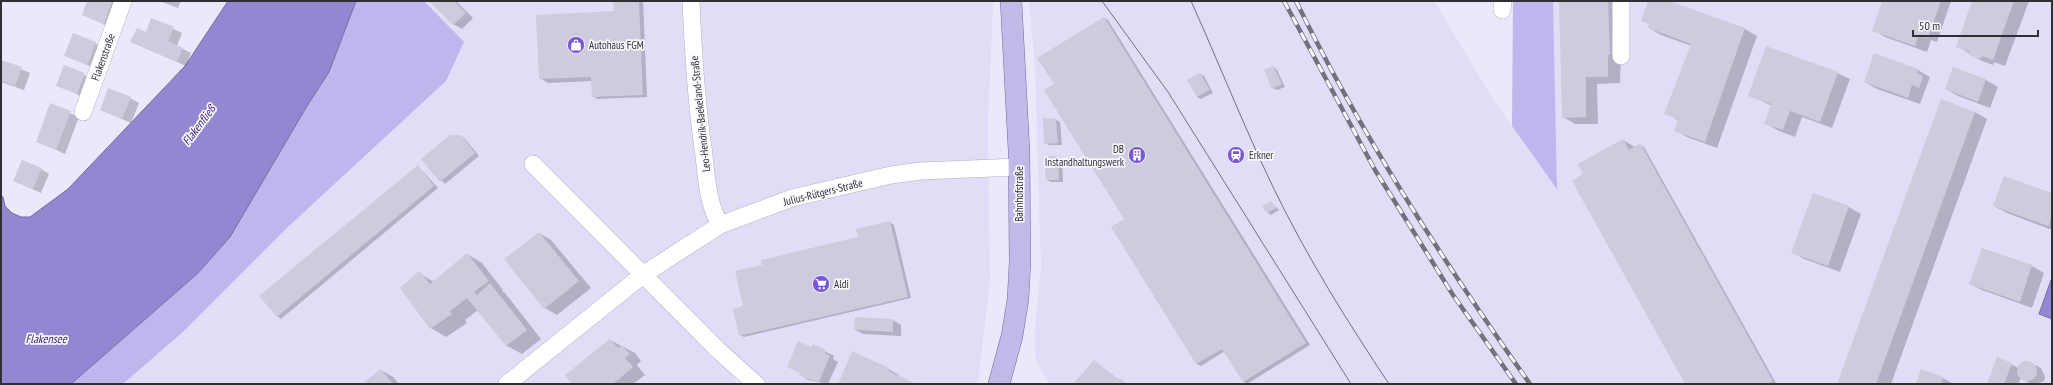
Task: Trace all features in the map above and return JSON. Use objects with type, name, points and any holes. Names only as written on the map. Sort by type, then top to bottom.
[{"type":"main road","name":"Bahnhofstraße","points":[[999,384],[1012,336],[1018,298],[1020,262],[1019,167],[1011,1]]},
{"type":"street","name":"Flakenstraße","points":[[83,112],[123,1]]},
{"type":"street","name":"Leo-Hendrik-Baekeland-Straße","points":[[691,1],[697,111],[709,201],[720,225]]},
{"type":"street","points":[[1621,1],[1621,56]]},
{"type":"street","points":[[533,164],[718,350],[756,384]]},
{"type":"street","name":"Julius-Rütgers-Straße","points":[[507,384],[644,274],[720,225],[792,198],[891,176],[921,171],[1019,167]]},
{"type":"shaded area","points":[[356,1],[424,1],[464,42],[446,81],[289,226],[185,330],[123,384],[71,384],[197,274],[230,237],[307,106],[329,72]]},
{"type":"shaded area","points":[[405,1],[990,1],[993,5],[988,125],[990,279],[978,384],[770,384],[728,367],[737,384],[123,384],[185,330],[289,226],[446,81]]},
{"type":"shaded area","points":[[1029,1],[1434,1],[1497,105],[1557,188],[1553,1],[2052,1],[2052,384],[1049,384],[1036,361],[1035,350],[1035,330],[1041,268],[1035,65]]},
{"type":"shaded area","points":[[1513,1],[1553,1],[1557,189],[1512,126]]},
{"type":"water","points":[[228,1],[356,1],[329,72],[307,106],[230,237],[197,274],[71,384],[1,384],[1,196],[3,197],[5,206],[12,213],[21,217],[30,217],[68,189],[185,66]]},
{"type":"water","points":[[2052,280],[2052,319],[2039,314]]},
{"type":"building","points":[[87,1],[112,1],[104,24],[82,15]]},
{"type":"building","points":[[429,1],[454,1],[466,13],[453,25]]},
{"type":"building","name":"Autohaus FGM","points":[[613,1],[639,1],[643,95],[592,97],[591,77],[539,79],[536,15],[614,11]]},
{"type":"building","points":[[1559,1],[1608,1],[1610,55],[1608,55],[1608,77],[1586,77],[1586,117],[1562,118]]},
{"type":"building","points":[[1648,1],[1669,1],[1745,28],[1705,142],[1674,131],[1678,119],[1664,114],[1691,44],[1648,28],[1649,24],[1641,21]]},
{"type":"building","points":[[1882,1],[1941,1],[1928,38],[1919,35],[1915,46],[1872,31]]},
{"type":"building","points":[[1972,1],[2014,1],[1993,60],[1982,56],[1981,59],[1969,55],[1970,52],[1956,47]]},
{"type":"building","name":"DB Instandhaltungswerk","points":[[1104,17],[1306,343],[1243,382],[1222,349],[1196,364],[1111,227],[1124,219],[1044,90],[1054,84],[1037,58]]},
{"type":"building","points":[[151,18],[174,27],[168,41],[183,48],[177,62],[130,42],[137,28],[146,32]]},
{"type":"building","points":[[73,33],[96,42],[87,65],[64,56]]},
{"type":"building","points":[[1766,46],[1838,72],[1820,122],[1790,111],[1783,130],[1764,124],[1771,104],[1748,96]]},
{"type":"building","points":[[1874,53],[1918,69],[1917,73],[1923,76],[1919,88],[1912,85],[1908,98],[1864,82]]},
{"type":"building","points":[[1,60],[22,67],[15,86],[1,81]]},
{"type":"building","points":[[64,65],[85,73],[77,94],[56,86]]},
{"type":"building","points":[[1273,66],[1282,84],[1272,89],[1264,70]]},
{"type":"building","points":[[1953,67],[1986,79],[1978,102],[1945,89]]},
{"type":"building","points":[[1200,73],[1210,90],[1197,97],[1187,80]]},
{"type":"building","points":[[108,88],[131,97],[122,119],[100,110]]},
{"type":"building","points":[[1941,99],[1975,112],[1876,384],[1837,384]]},
{"type":"building","points":[[50,103],[71,111],[56,150],[36,142]]},
{"type":"building","points":[[1043,118],[1056,119],[1058,143],[1044,144]]},
{"type":"building","points":[[450,135],[461,135],[475,153],[440,182],[421,159]]},
{"type":"building","points":[[1623,139],[1629,150],[1640,143],[1773,381],[1767,384],[1685,384],[1572,181],[1583,174],[1578,164]]},
{"type":"building","points":[[1044,156],[1058,156],[1059,180],[1046,180]]},
{"type":"building","points":[[22,160],[42,168],[33,189],[13,181]]},
{"type":"building","points":[[418,165],[434,186],[277,317],[259,296]]},
{"type":"building","points":[[2004,176],[2052,193],[2052,216],[2048,226],[1993,206]]},
{"type":"building","points":[[1813,193],[1849,206],[1828,266],[1791,253]]},
{"type":"building","points":[[1271,201],[1276,208],[1267,213],[1262,206]]},
{"type":"building","name":"Aldi","points":[[890,221],[908,297],[739,336],[733,309],[743,306],[735,271],[762,265],[761,260],[858,237],[856,229]]},
{"type":"building","points":[[539,232],[579,281],[544,309],[504,259]]},
{"type":"building","points":[[1982,248],[2032,265],[2020,302],[1969,284]]},
{"type":"building","points":[[467,253],[489,281],[474,292],[477,295],[490,283],[527,330],[506,346],[467,298],[450,311],[452,314],[430,329],[400,288],[419,271],[430,284]]},
{"type":"building","points":[[855,317],[893,319],[893,332],[854,330]]},
{"type":"building","points":[[610,339],[618,348],[622,345],[630,354],[625,358],[633,367],[613,384],[572,384],[565,375]]},
{"type":"building","points":[[798,341],[811,347],[813,344],[826,350],[825,354],[830,356],[819,382],[805,378],[799,375],[800,373],[787,367]]},
{"type":"building","points":[[852,351],[887,367],[889,371],[916,384],[838,384]]},
{"type":"building","points":[[1997,357],[2012,363],[2004,384],[1987,384]]},
{"type":"building","points":[[1094,360],[1118,380],[1120,378],[1127,384],[1075,384],[1074,383]]},
{"type":"building","points":[[2027,361],[2034,364],[2037,371],[2034,378],[2027,381],[2020,378],[2017,371],[2020,364]]},
{"type":"building","points":[[381,369],[393,384],[362,384]]},
{"type":"building","points":[[1921,369],[1943,377],[1941,384],[1916,384]]},
{"type":"tram line","points":[[1102,1],[1168,92],[1351,384]]},
{"type":"tram line","points":[[1191,1],[1274,189],[1328,288],[1389,384]]},
{"type":"railway","points":[[1284,1],[1375,170],[1453,295],[1516,384]]},
{"type":"railway","points":[[1296,1],[1348,100],[1405,197],[1466,291],[1530,384]]},
{"type":"place","name":"Autohaus FGM","points":[[576,45]]},
{"type":"place","name":"DB Instandhaltungswerk","points":[[1137,155]]},
{"type":"place","name":"Erkner","points":[[1236,155]]},
{"type":"place","name":"Aldi","points":[[821,284]]},
{"type":"water label","name":"Flakenfließ","points":[[199,125]]},
{"type":"water label","name":"Flakensee","points":[[46,339]]}]
